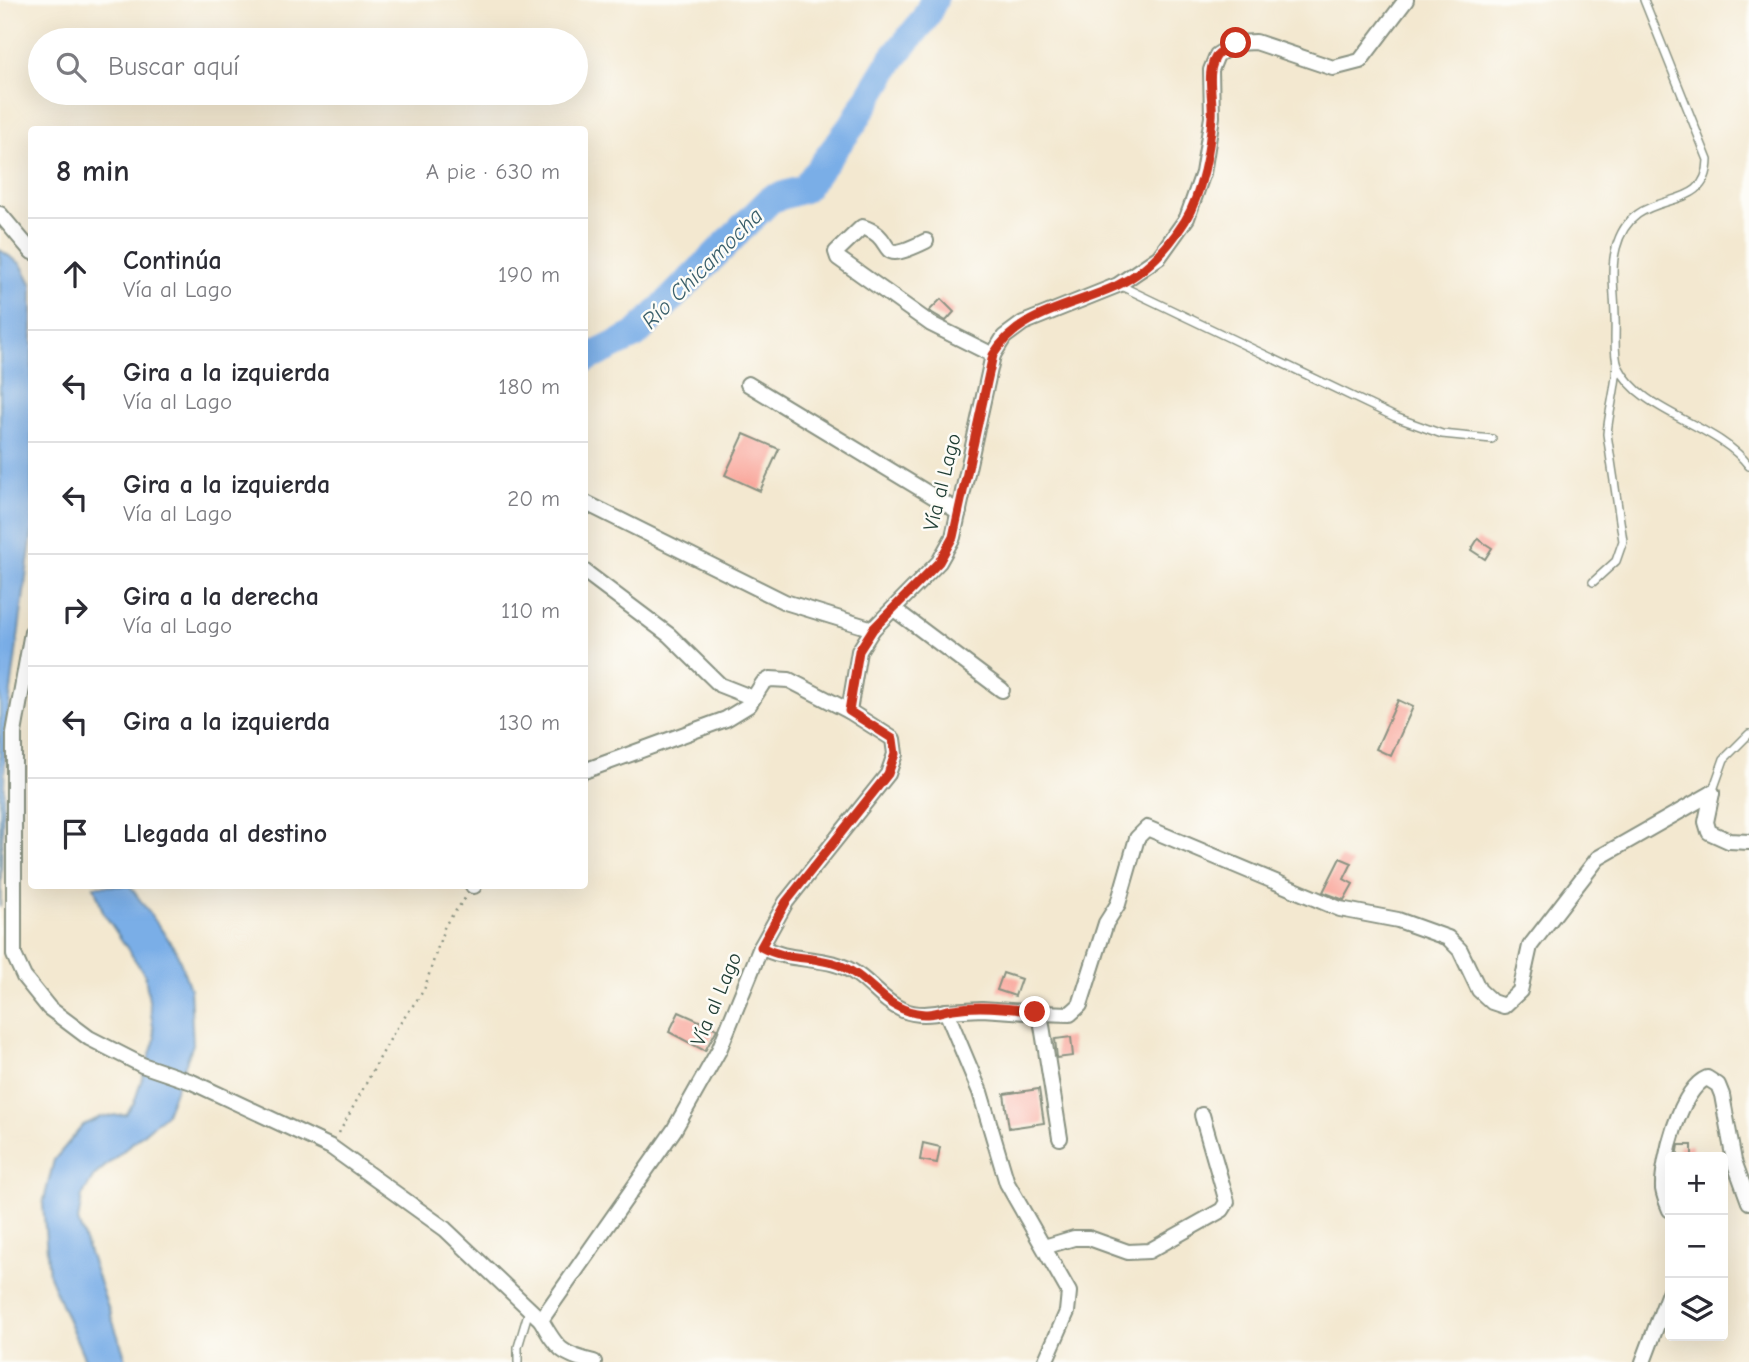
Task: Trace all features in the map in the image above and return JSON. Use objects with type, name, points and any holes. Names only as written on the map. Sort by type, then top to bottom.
[{"type":"street","name":"Vía al Lago","points":[[541,1320],[674,1130],[719,1050],[761,947],[786,902],[888,774],[895,754],[893,739],[849,711],[859,651],[873,629],[939,562],[953,537],[993,355],[1004,337],[1023,323],[1118,285],[1159,257],[1187,218],[1203,173],[1212,117],[1211,71],[1217,55],[1236,43],[1256,43],[1333,68],[1360,61],[1406,0]]},
{"type":"street","points":[[0,214],[28,247]]},
{"type":"street","points":[[926,241],[900,254],[893,253],[888,251],[879,236],[862,227],[836,252],[838,258],[931,324],[993,355]]},
{"type":"street","points":[[748,384],[959,512]]},
{"type":"street","points":[[588,504],[785,602],[873,629]]},
{"type":"street","points":[[588,574],[669,635],[720,685],[753,698]]},
{"type":"street","points":[[894,609],[1002,690]]},
{"type":"street","points":[[28,654],[14,733],[14,955],[24,977],[50,1008],[89,1038],[142,1065],[191,1082],[331,1147],[445,1229],[541,1320],[554,1343],[569,1357],[594,1362]]},
{"type":"street","points":[[588,770],[726,719],[749,705],[764,683],[777,678],[789,680],[849,711]]},
{"type":"street","points":[[761,947],[782,957],[837,964],[855,974],[887,1003],[919,1014],[982,1009],[1070,1014],[1080,1005],[1106,923],[1118,904],[1137,838],[1147,828],[1340,909],[1398,920],[1448,938],[1460,950],[1479,990],[1492,1002],[1504,1006],[1520,992],[1530,946],[1598,859],[1712,793]]},
{"type":"street","points":[[1712,793],[1706,822],[1709,832],[1729,841],[1749,842]]},
{"type":"street","points":[[946,1011],[980,1092],[1002,1170],[1069,1292],[1070,1303],[1045,1362]]},
{"type":"street","points":[[1040,1013],[1059,1138]]},
{"type":"street","points":[[1668,1152],[1692,1089],[1707,1078],[1718,1085],[1722,1095],[1734,1161],[1749,1202]]},
{"type":"street","points":[[1044,1247],[1082,1238],[1128,1252],[1149,1251],[1222,1210],[1227,1202],[1202,1115]]},
{"type":"street","points":[[1665,1174],[1665,1194]]},
{"type":"street","points":[[1643,1362],[1665,1303]]},
{"type":"lane","points":[[1593,582],[1616,561],[1623,541],[1607,434],[1608,418],[1616,392],[1613,260],[1620,234],[1628,220],[1643,209],[1690,195],[1705,180],[1708,170],[1708,160],[1644,0]]},
{"type":"lane","points":[[1118,285],[1395,417],[1442,435],[1492,439]]},
{"type":"lane","points":[[1617,364],[1644,395],[1732,447],[1749,466]]},
{"type":"lane","points":[[1712,793],[1724,759],[1749,734]]},
{"type":"lane","points":[[518,1362],[519,1347],[529,1310]]},
{"type":"path","points":[[331,1147],[394,1032],[424,990],[445,925],[472,889]]},
{"type":"water","points":[[0,250],[21,264],[28,277],[28,563],[6,728],[0,907]]},
{"type":"water","points":[[95,889],[132,889],[176,950],[190,989],[193,1044],[166,1114],[94,1176],[82,1196],[78,1221],[127,1362],[86,1362],[49,1276],[43,1204],[54,1160],[83,1125],[101,1117],[126,1114],[134,1103],[155,1039],[145,975],[103,912]]},
{"type":"building","points":[[941,299],[954,312],[946,321],[929,311]]},
{"type":"building","points":[[744,434],[779,449],[760,491],[725,475]]},
{"type":"building","points":[[1478,539],[1492,548],[1485,559],[1471,550]]},
{"type":"building","points":[[1398,700],[1413,707],[1391,756],[1376,749]]},
{"type":"building","points":[[1340,858],[1352,863],[1344,879],[1353,884],[1344,900],[1323,892]]},
{"type":"building","points":[[1003,973],[1021,979],[1015,996],[997,990]]},
{"type":"building","points":[[679,1012],[717,1029],[705,1051],[669,1032]]},
{"type":"building","points":[[1071,1037],[1073,1056],[1057,1058],[1055,1039]]},
{"type":"building","points":[[1039,1089],[1044,1123],[1009,1128],[1004,1094]]},
{"type":"building","points":[[923,1143],[940,1147],[937,1163],[920,1160]]},
{"type":"building","points":[[1679,1145],[1692,1145],[1692,1152],[1678,1152]]},
{"type":"waterway","name":"Río Chicamocha","points":[[588,358],[635,335],[771,199],[804,189],[853,124],[893,58],[924,20],[934,0]]},
{"type":"route","points":[[1035,1012],[955,1008],[935,1014],[919,1014],[887,1003],[855,974],[837,964],[782,957],[761,947],[786,902],[888,774],[895,754],[893,739],[849,711],[853,670],[859,651],[873,629],[939,562],[953,537],[993,355],[1004,337],[1023,323],[1118,285],[1159,257],[1187,218],[1203,173],[1212,117],[1211,71],[1217,55],[1236,43]]}]
